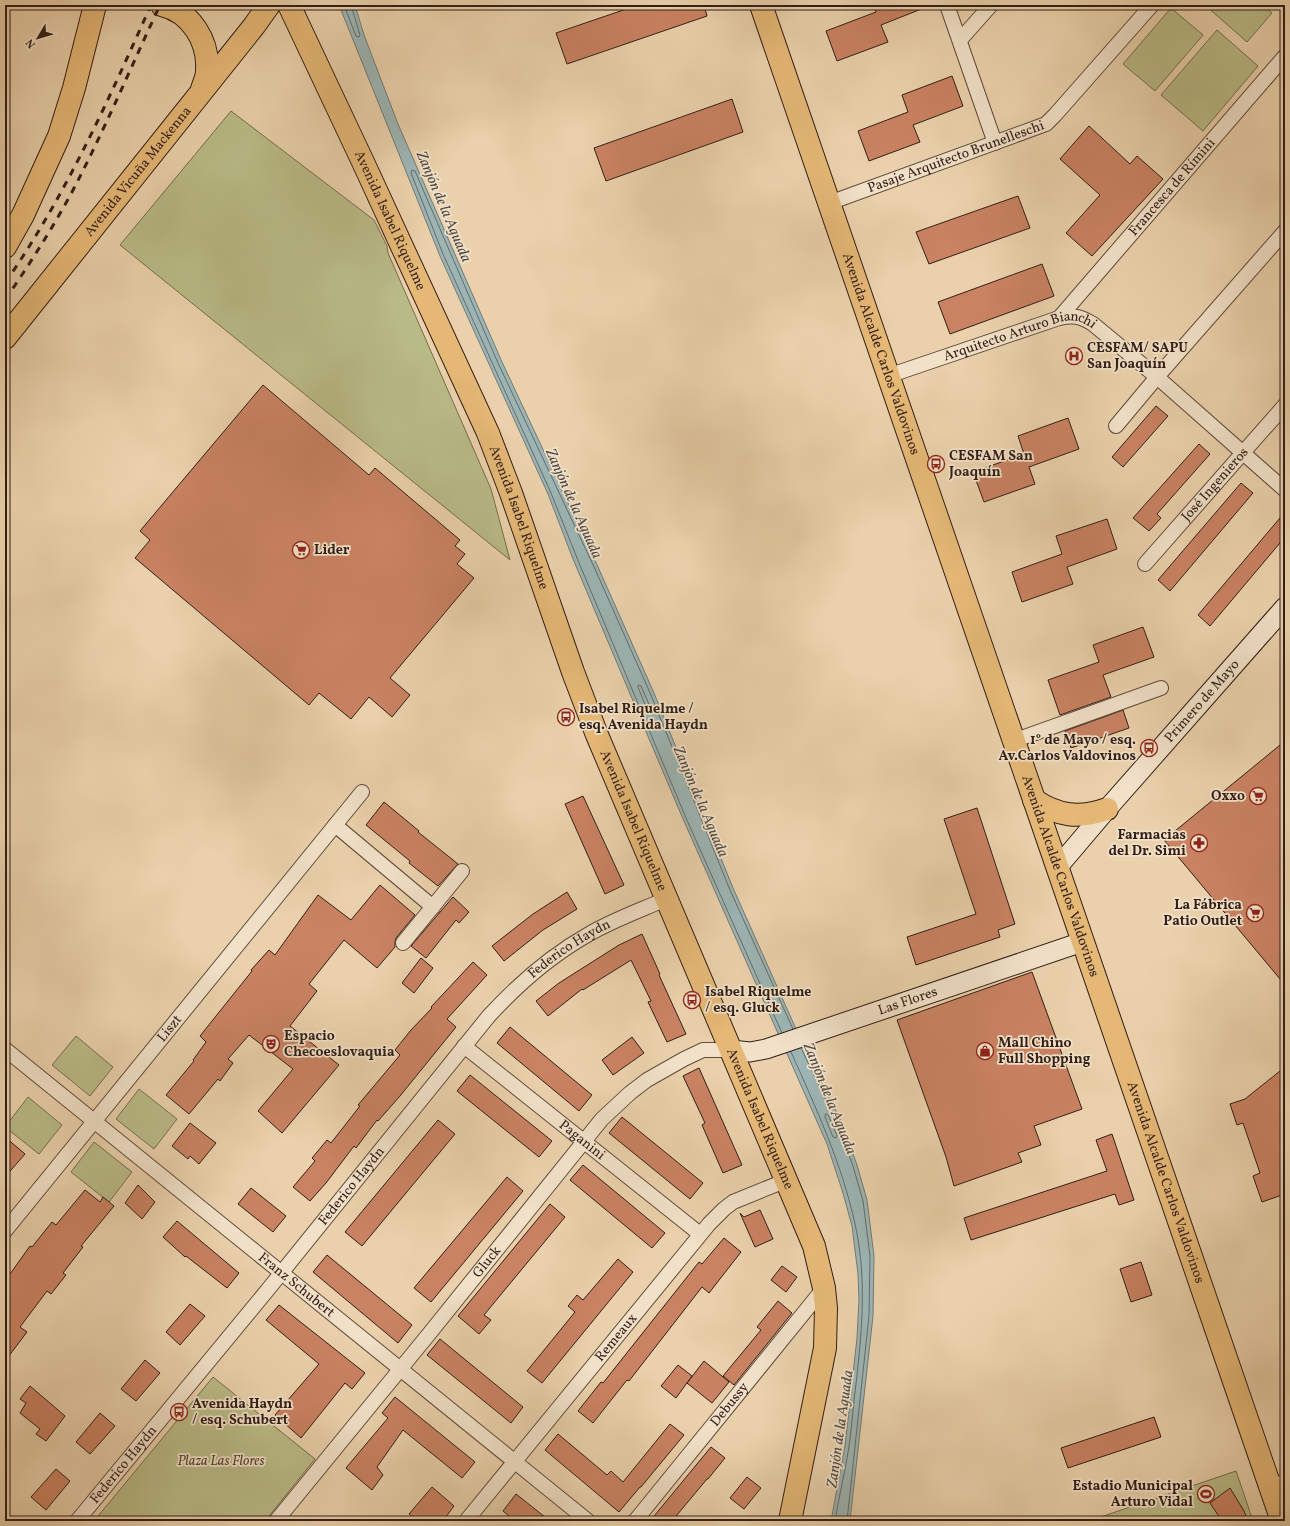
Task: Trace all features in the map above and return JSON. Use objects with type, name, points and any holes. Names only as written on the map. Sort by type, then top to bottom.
[{"type":"main road","points":[[5,247],[23,215],[59,136],[78,75],[95,5]]},
{"type":"main road","points":[[162,5],[176,10],[186,17],[201,37],[205,49],[207,73],[201,92]]},
{"type":"main road","name":"Avenida Vicuña Mackenna","points":[[5,338],[269,5]]},
{"type":"main road","name":"Avenida Isabel Riquelme","points":[[288,5],[363,162],[488,433],[511,492],[597,735],[814,1246],[824,1288],[826,1308],[825,1348],[790,1521]]},
{"type":"main road","name":"Avenida Alcalde Carlos Valdovinos","points":[[761,5],[1082,942],[1277,1484],[1282,1521]]},
{"type":"main road","points":[[1034,800],[1054,811],[1066,814],[1088,814],[1107,809]]},
{"type":"street","points":[[948,5],[995,143]]},
{"type":"street","points":[[960,40],[991,5]]},
{"type":"street","name":"Pasaje Arquitecto Brunelleschi","points":[[829,203],[1040,128],[1051,120],[1152,5]]},
{"type":"street","name":"Francesca de Rímini","points":[[1059,318],[1285,56]]},
{"type":"street","points":[[1116,426],[1285,231]]},
{"type":"street","name":"Arquitecto Arturo Bianchi","points":[[888,376],[1059,318],[1074,316],[1081,317],[1093,324],[1157,377],[1285,490]]},
{"type":"street","name":"José Ingenieros","points":[[1145,564],[1285,405]]},
{"type":"street","name":"Primero de Mayo","points":[[1057,868],[1285,607]]},
{"type":"street","points":[[1013,741],[1161,688]]},
{"type":"street","name":"Liszt","points":[[5,1231],[362,792]]},
{"type":"street","points":[[335,825],[433,907]]},
{"type":"street","points":[[403,943],[462,871]]},
{"type":"street","name":"Federico Haydn","points":[[77,1521],[464,1046],[506,998],[546,962],[590,934],[666,899]]},
{"type":"street","name":"Las Flores","points":[[731,1050],[750,1052],[766,1049],[1082,942]]},
{"type":"street","name":"Paganini","points":[[464,1046],[700,1234]]},
{"type":"street","name":"Franz Schubert","points":[[5,1049],[588,1521]]},
{"type":"street","name":"Gluck","points":[[276,1521],[400,1370],[584,1141],[616,1105],[658,1073],[684,1059],[703,1050],[731,1050]]},
{"type":"street","name":"Remeaux","points":[[466,1521],[700,1234],[724,1209],[733,1202],[786,1180]]},
{"type":"street","name":"Debussy","points":[[635,1521],[824,1288]]},
{"type":"green space","points":[[1205,5],[1262,5],[1272,13],[1247,42]]},
{"type":"green space","points":[[1171,8],[1203,35],[1155,91],[1123,64]]},
{"type":"green space","points":[[1217,30],[1258,66],[1203,131],[1161,95]]},
{"type":"green space","points":[[231,111],[374,220],[387,246],[388,253],[491,489],[510,560],[120,245]]},
{"type":"green space","points":[[76,1036],[113,1067],[90,1096],[52,1065]]},
{"type":"green space","points":[[139,1089],[177,1119],[154,1149],[116,1119]]},
{"type":"green space","points":[[28,1097],[62,1125],[39,1154],[5,1127]]},
{"type":"green space","points":[[94,1142],[132,1172],[109,1202],[71,1172]]},
{"type":"green space","name":"Plaza Las Flores","points":[[213,1377],[315,1459],[265,1521],[94,1521]]},
{"type":"green space","name":"Estadio Municipal Arturo Vidal","points":[[1236,1471],[1253,1521],[1089,1521]]},
{"type":"water","name":"Zanjón de la Aguada","points":[[339,5],[355,5],[364,35],[398,124],[502,362],[598,567],[654,693],[733,888],[805,1049],[842,1123],[857,1165],[867,1200],[874,1256],[873,1316],[850,1521],[831,1521],[845,1446],[857,1338],[859,1299],[858,1274],[852,1226],[827,1144],[683,819],[573,559],[548,494],[440,256]]},
{"type":"building","points":[[638,5],[704,5],[707,16],[567,64],[556,33]]},
{"type":"building","points":[[873,5],[929,6],[881,25],[888,42],[837,61],[826,31],[876,12]]},
{"type":"building","points":[[952,76],[963,106],[913,125],[920,142],[869,161],[858,131],[908,112],[902,95]]},
{"type":"building","points":[[732,99],[743,132],[606,181],[594,148]]},
{"type":"building","points":[[1089,126],[1130,164],[1137,156],[1163,179],[1092,256],[1066,233],[1100,195],[1060,159]]},
{"type":"building","points":[[1018,196],[1030,228],[929,264],[916,232]]},
{"type":"building","points":[[1042,264],[1054,296],[950,334],[938,302]]},
{"type":"building","name":"Lider","points":[[263,385],[369,475],[375,468],[460,540],[455,546],[465,554],[457,564],[474,578],[390,678],[410,695],[392,717],[369,697],[351,719],[319,693],[309,705],[135,558],[150,540],[140,531]]},
{"type":"building","points":[[1156,406],[1168,416],[1123,467],[1112,457]]},
{"type":"building","points":[[1068,418],[1079,449],[1029,467],[1035,484],[984,502],[973,472],[1024,454],[1018,436]]},
{"type":"building","points":[[1199,444],[1210,454],[1157,514],[1161,518],[1149,531],[1133,518]]},
{"type":"building","points":[[1241,483],[1253,493],[1170,591],[1158,580]]},
{"type":"building","points":[[1285,512],[1285,537],[1210,626],[1198,615]]},
{"type":"building","points":[[1107,519],[1117,549],[1067,567],[1073,584],[1022,602],[1012,572],[1062,554],[1056,536]]},
{"type":"building","points":[[1143,627],[1154,657],[1103,675],[1111,697],[1060,715],[1048,680],[1099,662],[1093,645]]},
{"type":"building","points":[[1123,710],[1129,728],[1071,748],[1065,731]]},
{"type":"building","name":"La Fábrica Patio Outlet","points":[[1285,741],[1285,985],[1164,840]]},
{"type":"building","points":[[583,796],[624,885],[605,894],[565,804]]},
{"type":"building","points":[[384,802],[458,864],[438,886],[366,825]]},
{"type":"building","points":[[977,808],[1015,924],[998,930],[1000,937],[916,965],[907,937],[976,914],[944,819]]},
{"type":"building","points":[[380,885],[415,915],[396,938],[395,947],[377,968],[344,940],[309,984],[317,991],[290,1026],[339,1065],[282,1133],[258,1111],[293,1069],[249,1035],[228,1059],[233,1063],[220,1081],[218,1079],[189,1114],[166,1095],[194,1061],[193,1060],[206,1042],[200,1036],[252,971],[251,970],[269,950],[275,955],[318,895],[351,920]]},
{"type":"building","points":[[567,892],[577,909],[543,930],[504,961],[492,946],[533,914]]},
{"type":"building","points":[[453,897],[469,912],[459,923],[456,920],[426,958],[411,946]]},
{"type":"building","points":[[642,934],[686,1034],[667,1042],[648,1002],[651,1001],[631,960],[583,990],[582,989],[548,1016],[536,1001],[559,983],[619,945]]},
{"type":"building","points":[[421,958],[433,968],[414,993],[402,983]]},
{"type":"building","points":[[473,962],[487,975],[447,1019],[456,1027],[400,1096],[378,1121],[377,1120],[356,1148],[354,1146],[326,1183],[310,1201],[293,1187],[315,1161],[312,1158],[327,1140],[331,1143],[360,1106],[358,1105],[400,1055],[395,1050],[411,1030],[432,1008],[431,1007]]},
{"type":"building","name":"Mall Chino Full Shopping","points":[[1032,972],[1082,1109],[1034,1126],[1041,1145],[1018,1153],[1022,1162],[954,1186],[946,1157],[897,1020]]},
{"type":"building","points":[[510,1027],[592,1095],[579,1111],[497,1043]]},
{"type":"building","points":[[632,1037],[644,1053],[613,1075],[602,1060]]},
{"type":"building","points":[[1285,1067],[1285,1194],[1262,1202],[1253,1176],[1260,1173],[1243,1123],[1237,1125],[1230,1104],[1245,1099]]},
{"type":"building","points":[[699,1068],[742,1165],[723,1173],[702,1125],[705,1123],[683,1076]]},
{"type":"building","points":[[470,1075],[552,1141],[539,1157],[457,1091]]},
{"type":"building","points":[[622,1117],[703,1183],[690,1199],[609,1133]]},
{"type":"building","points":[[438,1120],[455,1134],[362,1246],[345,1232]]},
{"type":"building","points":[[190,1123],[216,1143],[199,1164],[190,1156],[188,1159],[172,1146]]},
{"type":"building","points":[[1112,1134],[1134,1200],[1119,1205],[1115,1194],[971,1240],[964,1218],[1107,1171],[1096,1140]]},
{"type":"building","points":[[5,1137],[25,1154],[5,1177]]},
{"type":"building","points":[[583,1165],[665,1233],[652,1248],[570,1180]]},
{"type":"building","points":[[507,1177],[523,1191],[431,1302],[414,1288]]},
{"type":"building","points":[[138,1185],[155,1202],[142,1219],[125,1203]]},
{"type":"building","points":[[251,1188],[286,1216],[273,1232],[238,1204]]},
{"type":"building","points":[[85,1190],[100,1202],[103,1197],[114,1206],[81,1246],[83,1247],[63,1273],[66,1275],[51,1294],[47,1291],[20,1327],[27,1332],[5,1361],[5,1281],[30,1246],[32,1247],[52,1222],[56,1225]]},
{"type":"building","points":[[550,1204],[565,1217],[484,1315],[491,1320],[479,1334],[458,1316]]},
{"type":"building","points":[[760,1210],[773,1239],[755,1247],[740,1213],[744,1217]]},
{"type":"building","points":[[177,1221],[239,1273],[227,1288],[186,1256],[185,1257],[163,1237]]},
{"type":"building","points":[[724,1238],[741,1252],[709,1293],[702,1287],[629,1381],[627,1380],[593,1423],[578,1411],[601,1382],[603,1383],[699,1262],[702,1264]]},
{"type":"building","points":[[327,1255],[412,1325],[398,1343],[313,1272]]},
{"type":"building","points":[[618,1259],[633,1272],[542,1383],[527,1371],[575,1312],[568,1306],[577,1295],[583,1300]]},
{"type":"building","points":[[1141,1262],[1152,1295],[1131,1302],[1120,1269]]},
{"type":"building","points":[[782,1266],[797,1277],[786,1292],[771,1280]]},
{"type":"building","points":[[778,1301],[792,1313],[734,1385],[723,1376],[761,1330],[757,1327]]},
{"type":"building","points":[[190,1304],[205,1316],[180,1345],[166,1332]]},
{"type":"building","points":[[279,1305],[365,1373],[352,1389],[345,1383],[301,1438],[275,1415],[319,1364],[266,1320]]},
{"type":"building","points":[[440,1339],[523,1407],[511,1423],[427,1355]]},
{"type":"building","points":[[145,1360],[160,1373],[136,1401],[121,1389]]},
{"type":"building","points":[[704,1361],[729,1382],[712,1403],[687,1383]]},
{"type":"building","points":[[678,1365],[692,1376],[676,1398],[661,1386]]},
{"type":"building","points":[[30,1386],[65,1416],[46,1441],[36,1434],[40,1429],[20,1413],[26,1403],[20,1399]]},
{"type":"building","points":[[395,1397],[475,1462],[462,1478],[403,1430],[377,1467],[383,1475],[372,1490],[346,1468],[388,1418],[382,1413]]},
{"type":"building","points":[[100,1413],[115,1426],[90,1454],[76,1442]]},
{"type":"building","points":[[1154,1417],[1161,1437],[1068,1468],[1061,1448]]},
{"type":"building","points":[[670,1424],[684,1435],[619,1512],[545,1450],[558,1434],[607,1475],[611,1471],[623,1482]]},
{"type":"building","points":[[711,1447],[725,1458],[708,1479],[672,1521],[650,1521]]},
{"type":"building","points":[[56,1469],[70,1481],[46,1510],[31,1497]]},
{"type":"building","points":[[747,1477],[761,1488],[744,1509],[730,1498]]},
{"type":"building","points":[[432,1487],[454,1506],[443,1521],[418,1521],[409,1514]]},
{"type":"building","points":[[1230,1488],[1244,1511],[1248,1521],[1222,1521],[1210,1503]]},
{"type":"building","points":[[516,1494],[550,1521],[515,1521],[503,1511]]},
{"type":"railway","points":[[5,283],[27,250],[66,183],[102,112],[151,5]]},
{"type":"railway","points":[[5,300],[40,247],[72,192],[160,5]]},
{"type":"place","name":"CESFAM/ SAPU San Joaquín","points":[[1074,356]]},
{"type":"place","name":"CESFAM San Joaquín","points":[[936,464]]},
{"type":"place","name":"Lider","points":[[301,550]]},
{"type":"place","name":"Isabel Riquelme / esq. Avenida Haydn","points":[[566,717]]},
{"type":"place","name":"1° de Mayo / esq. Av.Carlos Valdovinos","points":[[1149,748]]},
{"type":"place","name":"Oxxo","points":[[1258,796]]},
{"type":"place","name":"Farmacias del Dr. Simi","points":[[1199,843]]},
{"type":"place","name":"La Fábrica Patio Outlet","points":[[1255,913]]},
{"type":"place","name":"Isabel Riquelme / esq. Gluck","points":[[692,1000]]},
{"type":"place","name":"Espacio Checoeslovaquia","points":[[271,1044]]},
{"type":"place","name":"Mall Chino Full Shopping","points":[[985,1051]]},
{"type":"place","name":"Avenida Haydn / esq. Schubert","points":[[179,1412]]},
{"type":"place","name":"Estadio Municipal Arturo Vidal","points":[[1206,1494]]}]
